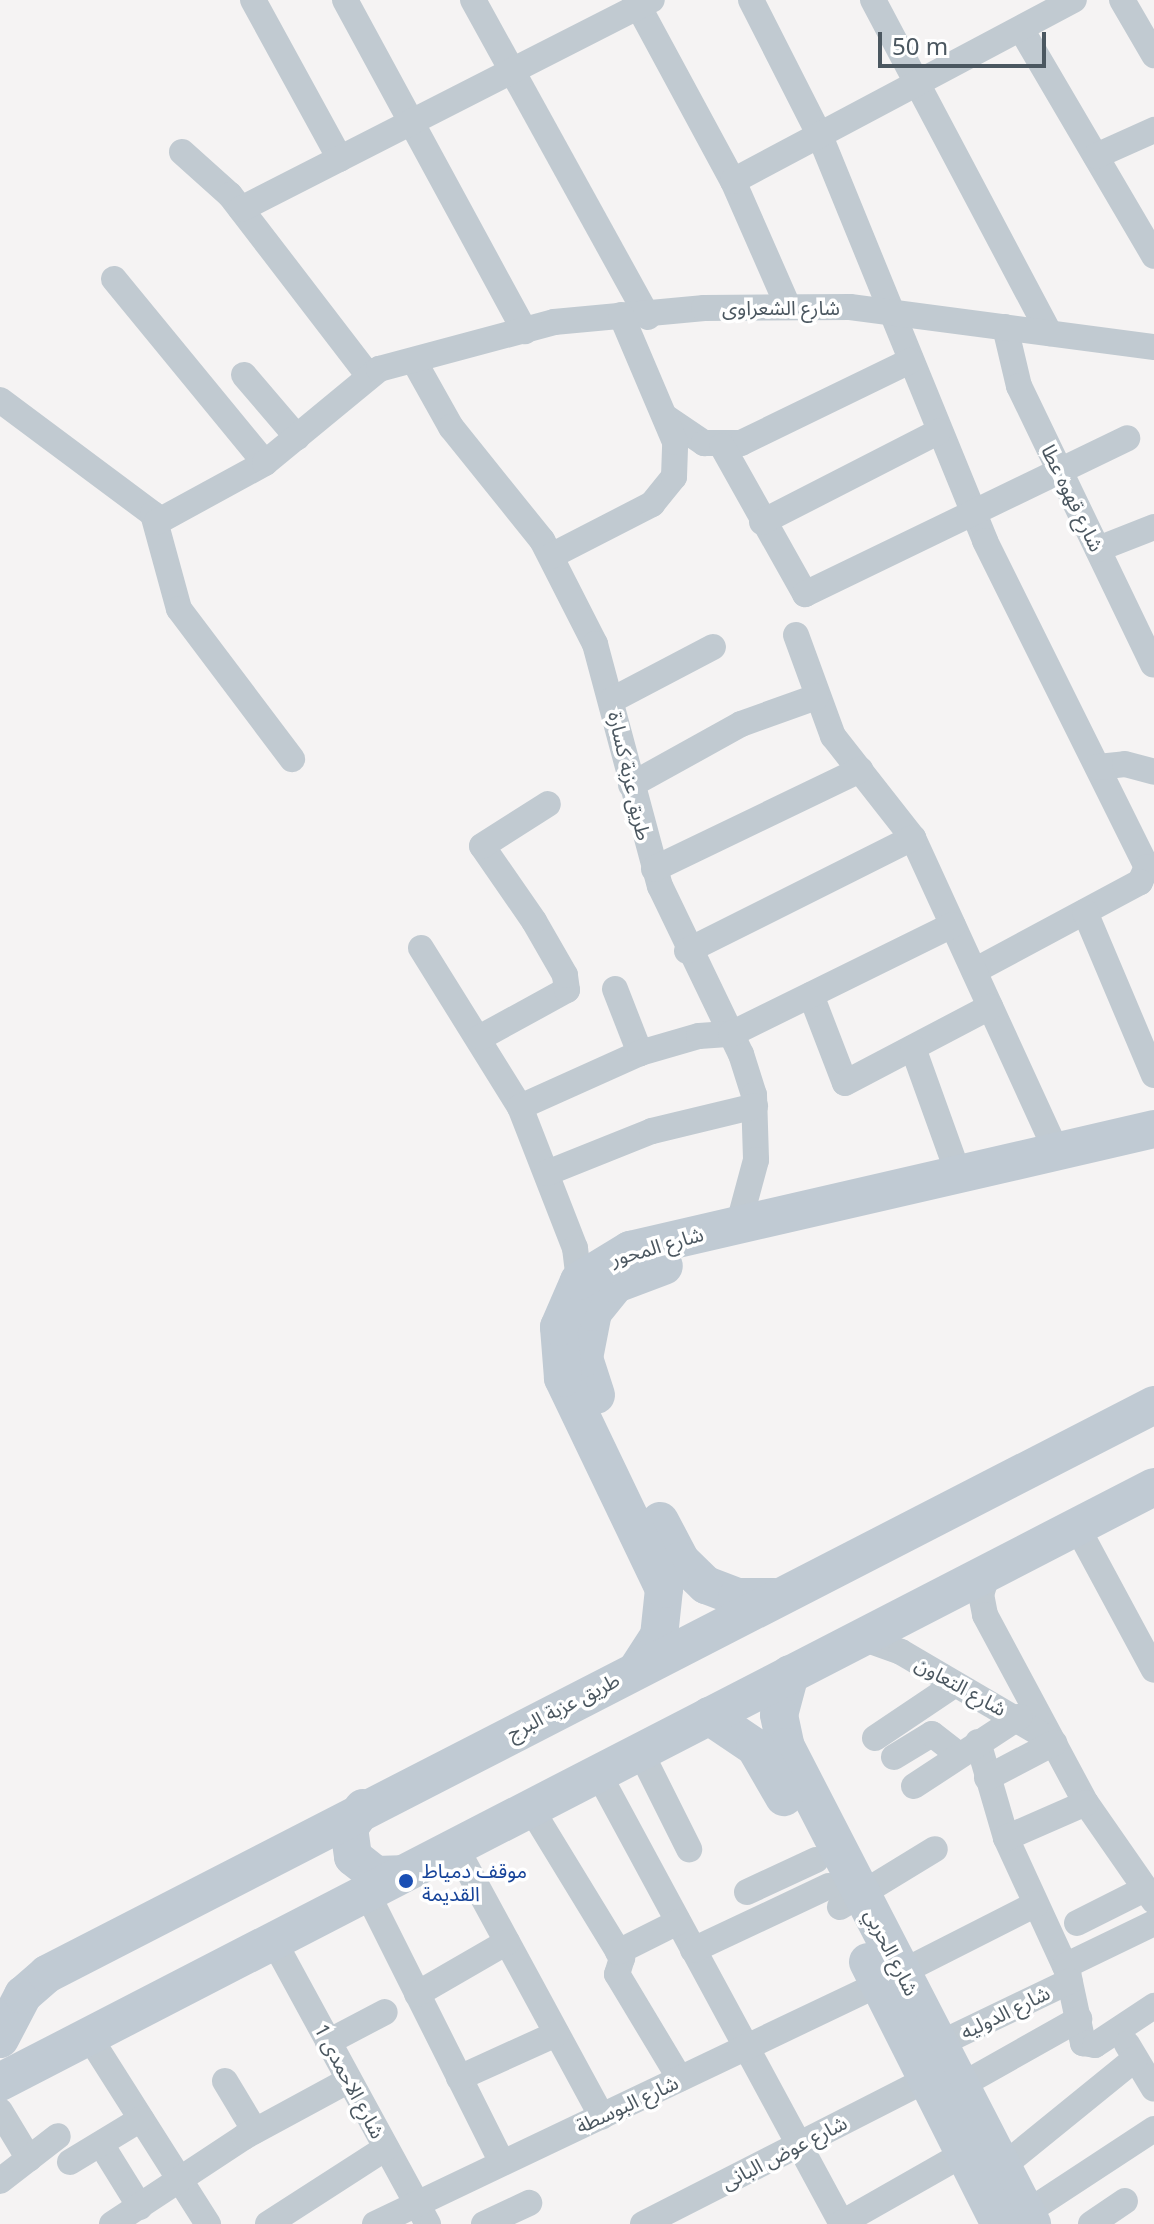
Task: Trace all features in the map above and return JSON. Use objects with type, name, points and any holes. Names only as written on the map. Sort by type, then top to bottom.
[{"type":"street","points":[[253,0],[340,159]]},
{"type":"street","points":[[345,0],[525,331]]},
{"type":"street","points":[[473,0],[648,317]]},
{"type":"street","points":[[751,0],[820,136],[973,514],[1148,871],[1085,912],[974,971]]},
{"type":"street","points":[[873,0],[1049,333]]},
{"type":"street","points":[[733,181],[919,86],[1074,0]]},
{"type":"street","points":[[1122,0],[1154,55]]},
{"type":"street","points":[[241,209],[513,72],[642,2],[733,181],[788,306]]},
{"type":"street","points":[[1021,29],[1154,256]]},
{"type":"street","points":[[1096,156],[1154,130]]},
{"type":"street","points":[[157,522],[265,463],[368,375],[272,258],[241,209],[182,152]]},
{"type":"street","points":[[114,279],[265,463]]},
{"type":"street","name":"شارع الشعراوى","points":[[368,375],[525,331],[621,315],[648,317],[684,309],[788,306],[892,310],[1154,347]]},
{"type":"street","points":[[551,556],[641,510],[669,488],[678,453],[667,418],[621,315]]},
{"type":"street","name":"شارع قهوه عطا","points":[[1005,327],[1014,375],[1098,549],[1145,626],[1153,664]]},
{"type":"street","name":"طريق عزبة كسارة","points":[[414,361],[451,427],[551,556],[588,625],[612,700],[654,869],[687,951],[731,1034],[755,1106],[756,1160],[739,1223]]},
{"type":"street","points":[[667,418],[687,436],[722,446],[751,440],[910,361]]},
{"type":"street","points":[[244,375],[297,437]]},
{"type":"street","points":[[0,400],[147,507],[157,522],[179,609],[292,759]]},
{"type":"street","points":[[762,522],[938,432]]},
{"type":"street","points":[[722,446],[805,594],[1127,438]]},
{"type":"street","points":[[1098,549],[1154,527]]},
{"type":"street","points":[[796,635],[816,697],[833,736],[913,838],[1056,1151]]},
{"type":"street","points":[[612,700],[713,647]]},
{"type":"street","points":[[631,785],[741,724],[816,697]]},
{"type":"street","points":[[1098,767],[1125,764],[1154,772]]},
{"type":"street","points":[[654,869],[860,770]]},
{"type":"street","points":[[481,1037],[567,990],[565,975],[534,921],[482,846],[548,804]]},
{"type":"street","points":[[687,951],[913,838]]},
{"type":"street","points":[[1085,912],[1154,1075]]},
{"type":"street","points":[[520,1107],[640,1053],[699,1036],[731,1034],[953,925]]},
{"type":"street","points":[[421,948],[481,1037],[520,1107],[578,1259],[579,1281]]},
{"type":"street","points":[[615,989],[640,1053]]},
{"type":"street","points":[[811,995],[842,1082],[990,1007]]},
{"type":"street","points":[[913,1048],[958,1173]]},
{"type":"street","points":[[547,1173],[652,1131],[755,1106]]},
{"type":"street","name":"شارع المحور","points":[[780,1595],[746,1599],[721,1593],[670,1566],[563,1378],[559,1327],[579,1281],[619,1254],[739,1223],[1154,1129]]},
{"type":"street","name":"شارع المحور","points":[[638,1668],[662,1628],[670,1566],[586,1370],[588,1323],[616,1284],[648,1269],[1154,1153]]},
{"type":"street","name":"طريق عزبة البرج","points":[[0,2039],[9,2004],[47,1974],[363,1808],[1154,1405]]},
{"type":"street","points":[[0,2082],[272,1938],[1077,1527],[1152,1492]]},
{"type":"street","points":[[1077,1527],[1154,1670]]},
{"type":"street","name":"شارع التعاون","points":[[988,1573],[981,1594],[985,1615],[1086,1803],[1149,1895]]},
{"type":"street","name":"شارع التعاون","points":[[862,1638],[1019,1717],[1054,1743]]},
{"type":"street","name":"شارع الحربي","points":[[790,1674],[779,1706],[783,1739],[837,1887]]},
{"type":"street","points":[[954,1685],[884,1747],[932,1734],[968,1748],[987,1778],[1006,1838],[1068,1974],[1088,2046],[1154,2006]]},
{"type":"street","name":"شارع الحربي","points":[[709,1716],[760,1753],[890,1978],[943,2083],[1002,2167],[1019,2220]]},
{"type":"street","points":[[914,1786],[1019,1717]]},
{"type":"street","points":[[987,1778],[1054,1743]]},
{"type":"street","points":[[640,1751],[689,1849]]},
{"type":"street","points":[[598,1773],[841,2224],[963,2154]]},
{"type":"street","points":[[1006,1838],[1086,1803]]},
{"type":"street","points":[[530,1807],[618,1952],[622,1962],[616,1972],[680,2079]]},
{"type":"street","points":[[363,1808],[349,1828],[353,1857],[376,1875],[400,1874]]},
{"type":"street","points":[[455,1846],[602,2117]]},
{"type":"street","points":[[693,1950],[837,1887],[935,1849]]},
{"type":"street","points":[[747,1892],[837,1887]]},
{"type":"street","points":[[366,1891],[502,2163]]},
{"type":"street","points":[[1077,1923],[1149,1895]]},
{"type":"street","name":"شارع البوسطة","points":[[375,2224],[422,2213],[502,2163],[890,1978],[1036,1904]]},
{"type":"street","points":[[618,1952],[678,1922]]},
{"type":"street","name":"شارع الدوليه","points":[[939,2044],[1154,1923]]},
{"type":"street","name":"شارع الاحمدى 1","points":[[272,1938],[422,2213]]},
{"type":"street","points":[[417,1994],[507,1942]]},
{"type":"street","name":"شارع الحربي","points":[[890,1978],[939,2044],[943,2083],[963,2154],[1019,2220]]},
{"type":"street","points":[[328,2042],[385,2012]]},
{"type":"street","name":"شارع عوض البانى","points":[[643,2224],[799,2145],[943,2083],[1079,2019]]},
{"type":"street","points":[[1120,2029],[1154,2089]]},
{"type":"street","points":[[459,2078],[556,2034]]},
{"type":"street","points":[[88,2035],[208,2224]]},
{"type":"street","points":[[1002,2167],[1135,2059]]},
{"type":"street","points":[[112,2224],[181,2182],[255,2131],[349,2080]]},
{"type":"street","points":[[225,2081],[255,2131]]},
{"type":"street","points":[[0,2111],[29,2159]]},
{"type":"street","points":[[70,2162],[141,2119]]},
{"type":"street","points":[[1019,2220],[1154,2129]]},
{"type":"street","points":[[0,2181],[58,2136]]},
{"type":"street","points":[[101,2144],[140,2207]]},
{"type":"street","points":[[268,2224],[386,2148]]},
{"type":"street","points":[[1091,2224],[1125,2201]]},
{"type":"street","points":[[484,2224],[529,2203]]},
{"type":"place","name":"موقف دمياط القديمة","points":[[406,1881]]}]
